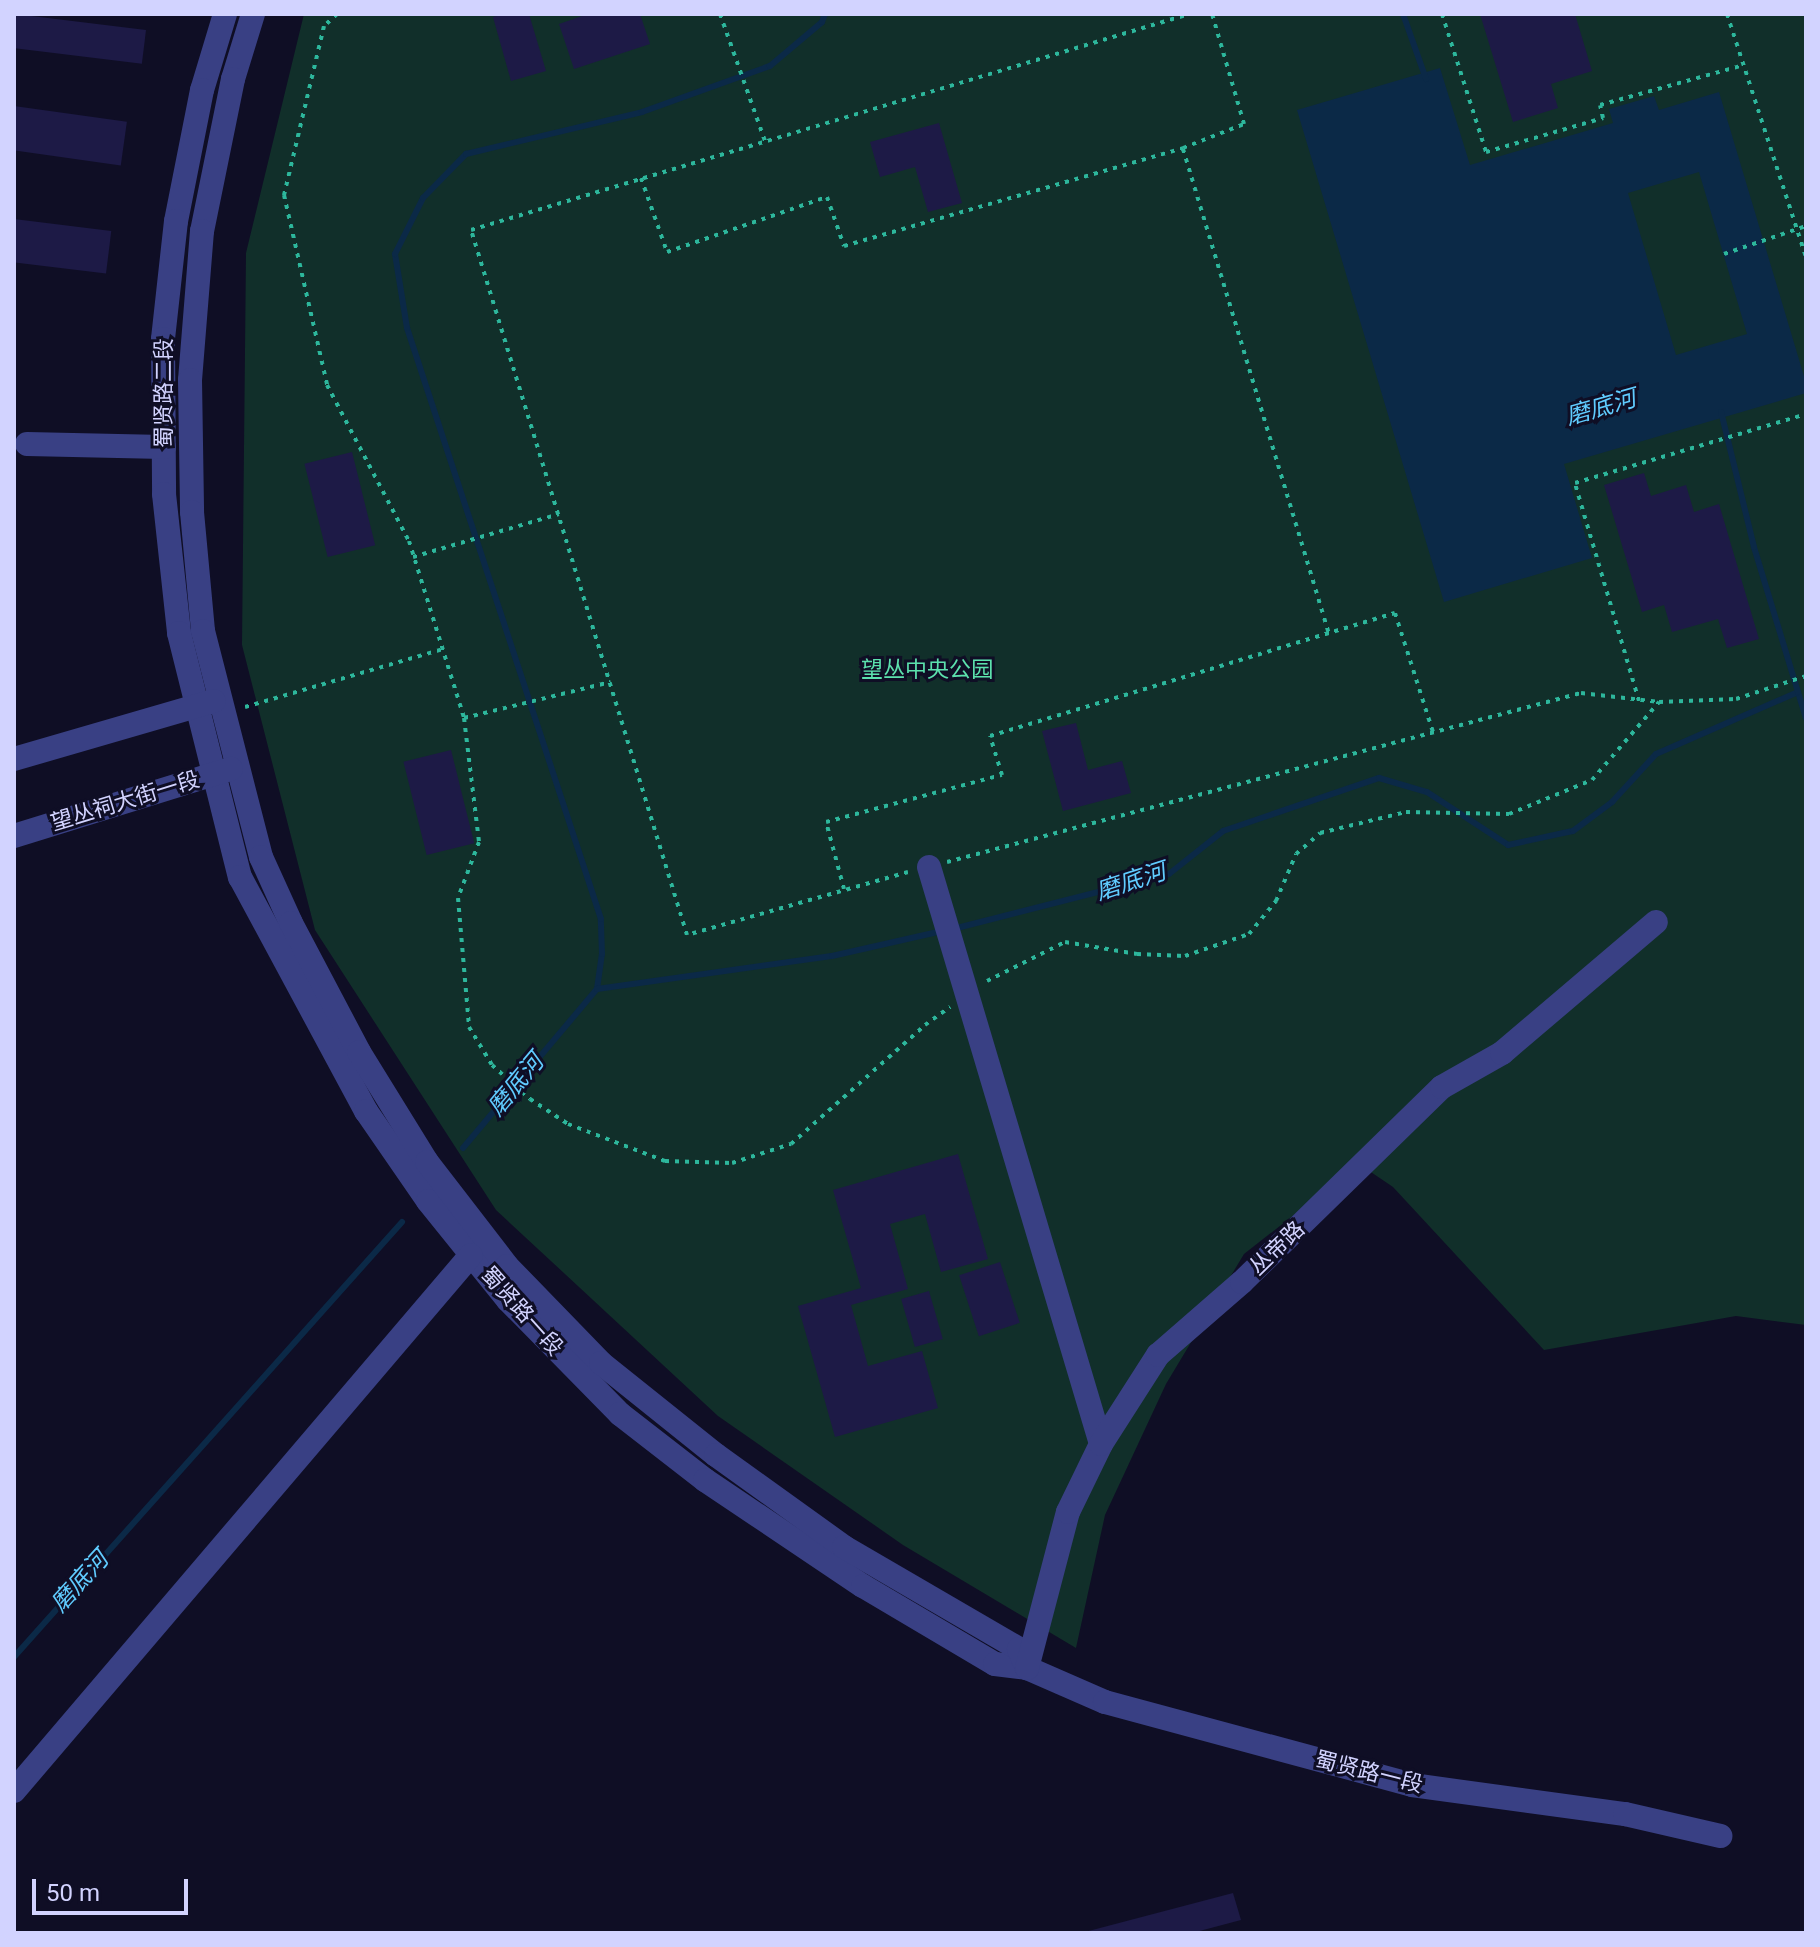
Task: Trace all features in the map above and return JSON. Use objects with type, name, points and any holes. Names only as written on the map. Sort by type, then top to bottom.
[{"type":"street","name":"蜀贤路二段","points":[[214,706],[179,633],[164,494],[163,339],[176,221],[202,90],[225,14]]},
{"type":"street","name":"蜀贤路二段","points":[[226,770],[203,631],[192,512],[190,380],[202,231],[233,79],[253,14]]},
{"type":"street","points":[[27,444],[164,447]]},
{"type":"street","points":[[14,759],[214,706]]},
{"type":"street","name":"望丛祠大街一段","points":[[14,836],[226,770]]},
{"type":"street","name":"蜀贤路一段","points":[[226,770],[240,877],[366,1111],[428,1201],[508,1300],[620,1414],[705,1480],[863,1586],[995,1664],[1027,1668],[1105,1702],[1412,1785],[1625,1814],[1720,1836]]},
{"type":"street","name":"蜀贤路一段","points":[[226,770],[291,923],[359,1052],[427,1162],[507,1266],[601,1363],[716,1455],[844,1547],[1019,1649],[1027,1668]]},
{"type":"street","points":[[929,867],[1101,1444]]},
{"type":"street","name":"丛帝路","points":[[1027,1668],[1068,1512],[1101,1444],[1158,1355],[1242,1282],[1442,1087],[1502,1053],[1656,922]]},
{"type":"street","points":[[14,1791],[471,1255]]},
{"type":"path","points":[[337,14],[324,26],[284,195],[327,385],[413,557],[464,718],[479,842],[458,898],[462,977],[469,1027],[492,1065],[530,1099]]},
{"type":"path","points":[[720,14],[765,141]]},
{"type":"path","points":[[1189,14],[471,230],[687,935],[844,889],[1581,693],[1659,702],[1736,699],[1805,677]]},
{"type":"path","points":[[641,178],[667,252],[827,197],[844,246],[1183,148],[1244,124],[1212,14]]},
{"type":"path","points":[[1442,14],[1486,152],[1603,118],[1600,105],[1744,65]]},
{"type":"path","points":[[1727,14],[1806,257]]},
{"type":"path","points":[[1183,148],[1329,634]]},
{"type":"path","points":[[1724,254],[1806,226]]},
{"type":"path","points":[[1639,701],[1575,483],[1806,414]]},
{"type":"path","points":[[413,557],[559,514]]},
{"type":"path","points":[[844,889],[826,822],[1002,775],[990,736],[1395,613],[1433,733]]},
{"type":"path","points":[[214,706],[443,649]]},
{"type":"path","points":[[464,718],[611,682]]},
{"type":"path","points":[[1447,814],[1509,814],[1592,780],[1659,702]]},
{"type":"green space","name":"望丛中央公园","points":[[304,14],[1806,14],[1806,1325],[1736,1316],[1544,1350],[1393,1187],[1359,1164],[1244,1254],[1166,1384],[1105,1515],[1076,1648],[903,1545],[718,1416],[496,1210],[315,930],[242,645],[246,253]]},
{"type":"water","points":[[1440,68],[1470,165],[1613,123],[1609,109],[1654,96],[1659,110],[1719,92],[1806,383],[1806,393],[1564,464],[1592,558],[1444,602],[1297,110]],"holes":[[[1699,172],[1747,334],[1676,355],[1628,193]]]},
{"type":"building","points":[[15,14],[146,30],[142,64],[14,48]]},
{"type":"building","points":[[529,14],[546,71],[511,81],[493,17]]},
{"type":"building","points":[[588,14],[640,14],[650,44],[574,69],[559,24]]},
{"type":"building","points":[[1480,14],[1575,14],[1592,71],[1551,84],[1558,108],[1513,122]]},
{"type":"building","points":[[14,106],[127,122],[121,165],[14,150]]},
{"type":"building","points":[[939,123],[962,203],[928,212],[915,167],[880,177],[870,142]]},
{"type":"building","points":[[14,219],[111,231],[106,274],[14,262]]},
{"type":"building","points":[[352,452],[375,545],[328,557],[304,464]]},
{"type":"building","points":[[1644,473],[1651,496],[1686,485],[1694,512],[1719,504],[1759,639],[1727,648],[1718,619],[1672,632],[1664,605],[1642,612],[1604,485]]},
{"type":"building","points":[[1076,723],[1088,770],[1122,761],[1131,793],[1063,811],[1042,731]]},
{"type":"building","points":[[451,750],[474,843],[427,855],[403,762]]},
{"type":"building","points":[[958,1154],[988,1259],[941,1272],[925,1214],[890,1224],[908,1289],[851,1305],[868,1366],[922,1351],[938,1408],[835,1437],[798,1306],[861,1288],[833,1190]]},
{"type":"building","points":[[1000,1262],[1020,1323],[979,1336],[959,1275]]},
{"type":"building","points":[[929,1291],[943,1339],[915,1347],[901,1299]]},
{"type":"building","points":[[1233,1893],[1241,1920],[1192,1933],[1081,1933]]},
{"type":"waterway","points":[[597,989],[602,954],[601,919],[407,328],[395,254],[423,198],[466,154],[642,112],[770,66],[822,22],[825,14]]},
{"type":"waterway","name":"磨底河","points":[[1403,14],[1426,79]]},
{"type":"waterway","name":"磨底河","points":[[953,929],[1169,874],[1223,831],[1379,778],[1427,792],[1508,845],[1573,831],[1612,802],[1656,754],[1798,692],[1754,547],[1721,412]]},
{"type":"waterway","name":"磨底河","points":[[1798,692],[1806,718]]},
{"type":"waterway","name":"磨底河","points":[[463,1148],[597,989],[832,956],[942,931]]},
{"type":"waterway","name":"磨底河","points":[[14,1657],[402,1222]]}]
